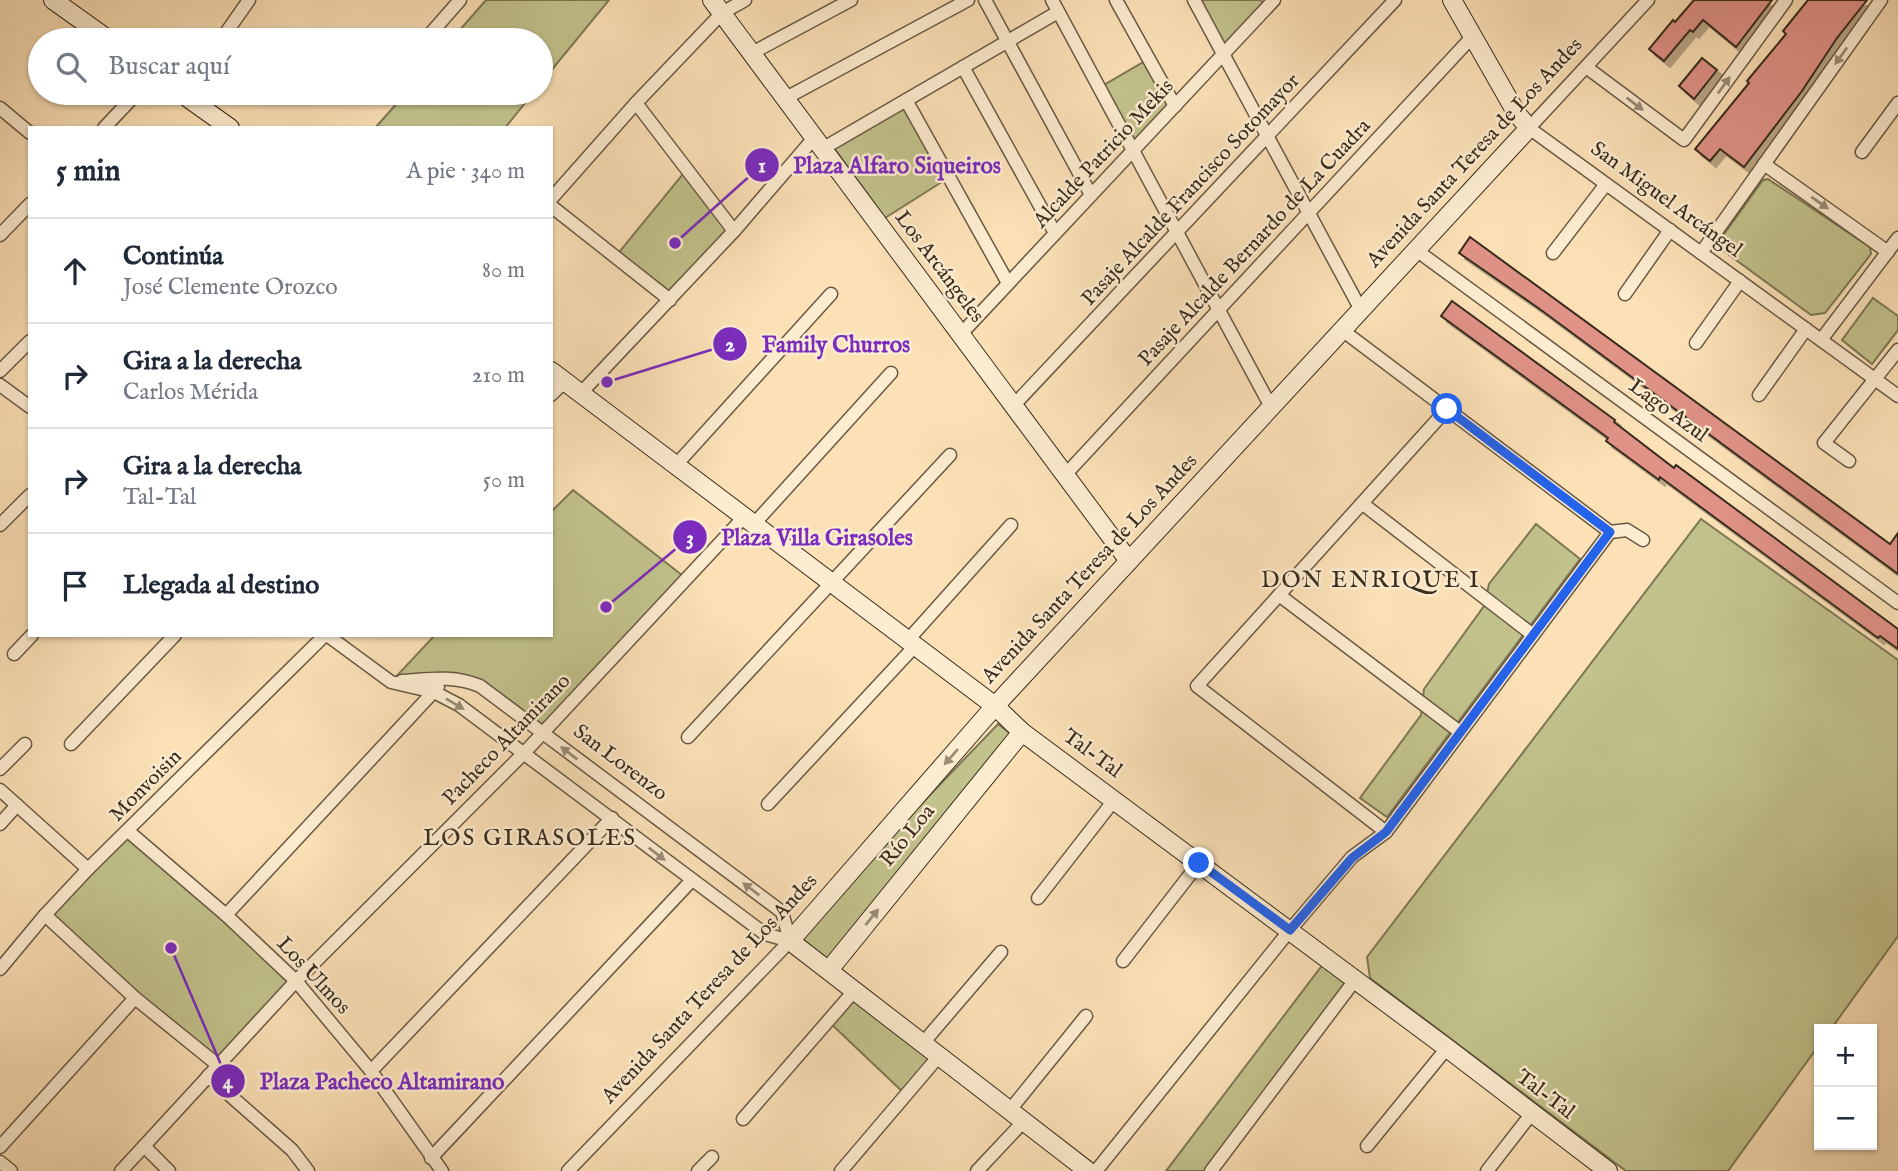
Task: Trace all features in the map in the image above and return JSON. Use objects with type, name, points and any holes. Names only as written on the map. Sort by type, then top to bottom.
[{"type":"street","points":[[53,0],[92,28]]},
{"type":"street","points":[[229,28],[249,0]]},
{"type":"street","points":[[436,28],[460,0]]},
{"type":"street","points":[[553,197],[717,7],[745,0]]},
{"type":"street","points":[[750,54],[851,0]]},
{"type":"street","points":[[784,99],[968,0]]},
{"type":"street","points":[[985,0],[1091,195]]},
{"type":"street","points":[[1052,0],[1271,407]]},
{"type":"street","points":[[1116,0],[1175,106]]},
{"type":"street","points":[[1194,0],[1361,310]]},
{"type":"street","name":"Pasaje Alcalde Francisco Sotomayor","points":[[1014,405],[1395,0]]},
{"type":"street","name":"San Miguel Arcángel","points":[[1452,0],[1517,114],[1529,128],[1898,396]]},
{"type":"street","name":"Avenida Santa Teresa de Los Andes","points":[[568,1171],[790,941],[995,706],[1648,0]]},
{"type":"street","points":[[1586,67],[1684,140],[1786,0]]},
{"type":"street","points":[[1701,253],[1881,0]]},
{"type":"street","name":"Alcalde Patricio Mekis","points":[[961,334],[1224,55],[1267,3]]},
{"type":"street","name":"Los Arcángeles","points":[[717,7],[1129,561]]},
{"type":"street","points":[[581,393],[818,144],[906,100],[1058,12]]},
{"type":"street","name":"Pasaje Alcalde Bernardo de La Cuadra","points":[[1066,474],[1472,37]]},
{"type":"street","points":[[963,67],[1055,233]]},
{"type":"street","points":[[906,100],[1008,283]]},
{"type":"street","points":[[636,103],[734,231]]},
{"type":"street","points":[[1862,152],[1898,103]]},
{"type":"street","points":[[106,126],[126,105]]},
{"type":"street","points":[[199,105],[227,126]]},
{"type":"street","points":[[0,108],[28,131]]},
{"type":"street","points":[[1764,164],[1888,252]]},
{"type":"street","points":[[1553,253],[1606,184]]},
{"type":"street","points":[[0,234],[28,206]]},
{"type":"street","points":[[553,208],[670,300]]},
{"type":"street","points":[[1625,294],[1670,230]]},
{"type":"street","points":[[1821,340],[1898,239]]},
{"type":"street","name":"Lago Azul","points":[[1416,250],[1897,601]]},
{"type":"street","points":[[1696,342],[1740,281]]},
{"type":"street","points":[[676,465],[831,294]]},
{"type":"street","points":[[1759,395],[1806,329]]},
{"type":"street","points":[[1342,330],[1610,532],[1627,530],[1643,540]]},
{"type":"street","points":[[0,371],[28,343]]},
{"type":"street","points":[[1849,461],[1824,443],[1898,350]]},
{"type":"street","name":"Pacheco Altamirano","points":[[121,1171],[296,981],[525,752],[891,373]]},
{"type":"street","name":"Tal-Tal","points":[[558,376],[995,706],[1023,732],[1608,1171]]},
{"type":"street","points":[[0,385],[28,406]]},
{"type":"street","points":[[1386,832],[1197,686],[1447,409]]},
{"type":"street","points":[[688,737],[950,455]]},
{"type":"street","points":[[0,525],[28,497]]},
{"type":"street","points":[[1363,504],[1533,635]]},
{"type":"street","points":[[768,804],[912,643],[1011,525]]},
{"type":"street","points":[[1096,1171],[1290,930],[1352,858],[1386,832],[1610,532]]},
{"type":"street","points":[[1279,595],[1460,733]]},
{"type":"street","points":[[14,654],[30,637]]},
{"type":"street","points":[[71,744],[173,637]]},
{"type":"street","name":"Monvoisin","points":[[0,970],[45,915],[88,869],[324,637]]},
{"type":"street","points":[[329,637],[391,682],[433,692],[459,705],[765,934],[790,941],[1088,1171]]},
{"type":"street","points":[[226,915],[447,677]]},
{"type":"street","name":"San Lorenzo","points":[[391,682],[447,677],[466,680],[480,686],[782,912],[790,941]]},
{"type":"street","name":"Río Loa","points":[[829,970],[1023,732]]},
{"type":"street","points":[[0,769],[25,744]]},
{"type":"street","points":[[0,790],[88,869]]},
{"type":"street","points":[[1038,898],[1115,799]]},
{"type":"street","points":[[0,824],[17,806]]},
{"type":"street","points":[[371,1071],[612,818]]},
{"type":"street","name":"Los Ulmos","points":[[128,831],[226,915],[296,981],[371,1071],[442,1171]]},
{"type":"street","points":[[1123,961],[1199,863]]},
{"type":"street","points":[[431,1158],[691,881]]},
{"type":"street","points":[[45,915],[135,998],[219,1066]]},
{"type":"street","points":[[923,1043],[1001,952]]},
{"type":"street","points":[[1210,1171],[1355,980]]},
{"type":"street","points":[[743,1119],[855,990]]},
{"type":"street","points":[[0,1147],[135,998]]},
{"type":"street","points":[[977,1171],[1086,1016]]},
{"type":"street","points":[[1367,1146],[1447,1048]]},
{"type":"street","points":[[841,1171],[939,1056]]},
{"type":"street","points":[[208,1076],[292,1150],[308,1171]]},
{"type":"street","points":[[1488,1171],[1532,1113]]},
{"type":"street","points":[[144,1146],[169,1171]]},
{"type":"street","points":[[698,1171],[712,1157]]},
{"type":"street","points":[[0,1162],[11,1171]]},
{"type":"green space","points":[[486,0],[609,0],[553,68],[553,28],[462,28]]},
{"type":"green space","points":[[1194,0],[1261,0],[1266,9],[1224,55]]},
{"type":"green space","points":[[1147,60],[1170,103],[1134,141],[1104,85]]},
{"type":"green space","points":[[395,105],[523,105],[507,126],[377,126]]},
{"type":"green space","points":[[904,106],[945,180],[885,218],[834,148]]},
{"type":"green space","points":[[687,169],[734,231],[670,300],[616,256]]},
{"type":"green space","points":[[1768,179],[1870,247],[1871,254],[1825,313],[1811,315],[1721,249],[1719,241],[1763,180]]},
{"type":"green space","points":[[1873,298],[1898,316],[1898,330],[1872,364],[1842,340]]},
{"type":"green space","points":[[573,490],[687,579],[543,733],[480,686],[391,682],[433,637],[553,637],[553,510]]},
{"type":"green space","points":[[1701,519],[1898,660],[1898,936],[1835,1024],[1814,1024],[1814,1052],[1728,1171],[1626,1171],[1370,978],[1367,957]]},
{"type":"green space","points":[[1536,524],[1580,559],[1387,817],[1360,798],[1421,715],[1424,689],[1484,606],[1489,584]]},
{"type":"green space","points":[[998,724],[1012,735],[829,970],[790,941]]},
{"type":"green space","points":[[128,831],[296,981],[219,1066],[45,915]]},
{"type":"green space","points":[[1327,959],[1355,980],[1211,1171],[1166,1171]]},
{"type":"green space","points":[[855,990],[939,1056],[906,1095],[828,1021]]},
{"type":"building","points":[[1694,0],[1772,0],[1736,47],[1703,20],[1693,32],[1690,30],[1664,61],[1649,49]]},
{"type":"building","points":[[1808,0],[1867,0],[1744,167],[1720,149],[1710,161],[1695,149],[1749,83],[1747,81],[1786,34],[1783,31]]},
{"type":"building","points":[[1702,58],[1717,70],[1694,99],[1679,86]]},
{"type":"building","points":[[1470,237],[1890,544],[1898,533],[1898,574],[1541,310],[1459,253]]},
{"type":"building","points":[[1452,301],[1615,420],[1614,422],[1674,468],[1676,465],[1898,629],[1898,649],[1880,636],[1878,638],[1660,477],[1659,480],[1606,441],[1608,438],[1441,316]]},
{"type":"place","name":"Plaza Alfaro Siqueiros","points":[[675,243]]},
{"type":"place","name":"Family Churros","points":[[607,382]]},
{"type":"place","name":"Plaza Villa Girasoles","points":[[606,607]]},
{"type":"place","name":"Plaza Pacheco Altamirano","points":[[171,948]]},
{"type":"district","name":"DON ENRIQUE I","points":[[1371,580]]},
{"type":"district","name":"LOS GIRASOLES","points":[[530,838]]},
{"type":"route","points":[[1199,863],[1290,930],[1352,858],[1386,832],[1610,532],[1447,409]]}]
